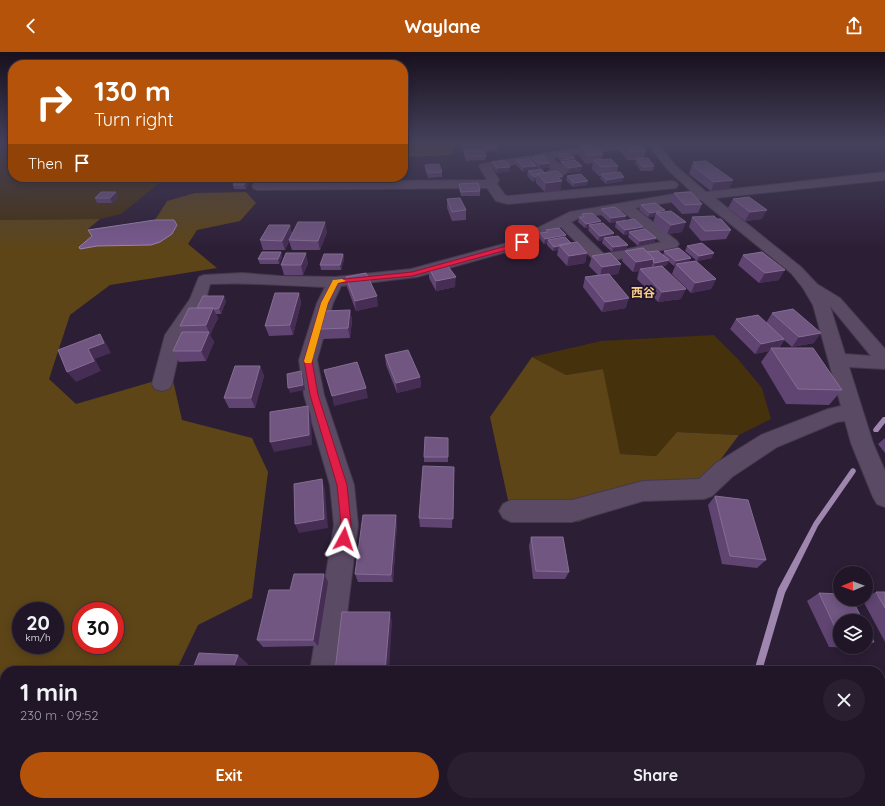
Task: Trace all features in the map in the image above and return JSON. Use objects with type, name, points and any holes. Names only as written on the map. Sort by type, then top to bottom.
[{"type":"street","points":[[492,178],[493,180],[491,184],[500,198],[508,200],[689,184]]},
{"type":"street","points":[[683,178],[702,196],[796,270],[810,286],[821,305],[862,443],[885,497]]},
{"type":"street","points":[[162,384],[174,334],[198,299],[204,280],[242,278],[280,281],[335,282],[412,274],[512,246],[575,215],[689,195],[702,196],[865,178]]},
{"type":"street","points":[[258,186],[491,184]]},
{"type":"street","points":[[562,222],[601,259],[672,244],[624,206]]},
{"type":"street","points":[[326,666],[346,524],[342,485],[314,395],[308,360],[325,303],[335,282]]},
{"type":"street","points":[[810,286],[834,301],[885,362]]},
{"type":"street","points":[[838,360],[885,362]]},
{"type":"street","points":[[511,511],[572,511],[643,491],[704,489],[724,470],[769,441],[835,414],[854,413]]},
{"type":"shaded area","points":[[0,178],[8,178],[8,182],[161,182],[121,214],[100,219],[0,220]]},
{"type":"shaded area","points":[[246,192],[256,203],[240,221],[197,230],[188,244],[217,268],[110,285],[70,315],[49,379],[76,404],[172,376],[182,420],[252,438],[268,472],[252,598],[198,625],[178,666],[0,666],[0,220],[100,219],[88,229],[92,236],[79,246],[80,249],[97,246],[151,245],[174,220],[155,220],[167,201],[195,193]]},
{"type":"shaded area","points":[[155,220],[174,220],[177,225],[172,234],[160,242],[151,245],[97,246],[80,249],[79,247],[92,236],[88,230]]},
{"type":"shaded area","points":[[714,335],[738,359],[762,388],[771,419],[739,435],[677,432],[656,456],[619,454],[603,369],[566,375],[532,357],[601,341]]},
{"type":"shaded area","points":[[532,357],[566,375],[603,369],[620,454],[656,456],[677,432],[739,435],[693,496],[644,497],[578,522],[508,500],[490,417]]},
{"type":"building","points":[[541,178],[559,178],[562,181],[546,183]]},
{"type":"building","points":[[569,178],[585,178],[588,181],[574,183]]},
{"type":"building","points":[[605,178],[617,178],[607,180]]},
{"type":"building","points":[[709,178],[730,178],[733,180],[714,182]]},
{"type":"building","points":[[234,182],[246,182],[244,185],[233,185]]},
{"type":"building","points":[[478,183],[480,191],[461,192],[459,184]]},
{"type":"building","points":[[101,192],[116,192],[110,198],[95,198]]},
{"type":"building","points":[[691,192],[702,204],[685,205],[674,193]]},
{"type":"building","points":[[749,197],[767,210],[750,212],[733,199]]},
{"type":"building","points":[[460,198],[466,210],[452,212],[447,199]]},
{"type":"building","points":[[655,203],[665,210],[650,213],[641,205]]},
{"type":"building","points":[[615,207],[626,216],[611,218],[601,209]]},
{"type":"building","points":[[671,211],[686,222],[671,225],[656,213]]},
{"type":"building","points":[[592,213],[601,221],[586,224],[579,217],[584,217],[582,214]]},
{"type":"building","points":[[714,216],[717,219],[721,219],[731,230],[705,231],[692,217]]},
{"type":"building","points":[[634,219],[643,227],[625,230],[616,222]]},
{"type":"building","points":[[298,222],[325,222],[318,241],[289,240]]},
{"type":"building","points":[[603,223],[614,233],[600,236],[589,225]]},
{"type":"building","points":[[269,225],[290,225],[282,241],[260,240]]},
{"type":"building","points":[[559,228],[566,235],[545,239],[540,233],[548,232],[546,230]]},
{"type":"building","points":[[645,229],[656,238],[640,241],[629,232]]},
{"type":"building","points":[[618,236],[628,245],[613,247],[604,238]]},
{"type":"building","points":[[565,237],[571,243],[554,247],[548,240]]},
{"type":"building","points":[[577,242],[587,253],[569,256],[559,245]]},
{"type":"building","points":[[702,243],[714,253],[699,256],[687,246]]},
{"type":"building","points":[[643,248],[654,259],[636,262],[625,251]]},
{"type":"building","points":[[679,248],[691,258],[676,261],[664,251]]},
{"type":"building","points":[[658,251],[669,260],[655,263],[653,262],[654,259],[647,252]]},
{"type":"building","points":[[262,252],[281,252],[278,259],[258,259]]},
{"type":"building","points":[[762,252],[785,270],[765,273],[743,255]]},
{"type":"building","points":[[286,253],[306,253],[301,265],[281,265]]},
{"type":"building","points":[[610,253],[621,264],[602,267],[592,256]]},
{"type":"building","points":[[324,254],[343,254],[340,265],[320,265]]},
{"type":"building","points":[[696,261],[716,279],[695,283],[676,264]]},
{"type":"building","points":[[447,265],[456,277],[436,281],[429,268]]},
{"type":"building","points":[[662,266],[686,289],[662,292],[640,269]]},
{"type":"building","points":[[366,273],[377,296],[355,301],[346,277]]},
{"type":"building","points":[[609,274],[629,298],[605,302],[585,277]]},
{"type":"building","points":[[275,293],[299,293],[290,325],[265,326]]},
{"type":"building","points":[[203,296],[224,296],[219,308],[197,308]]},
{"type":"building","points":[[189,308],[213,308],[206,325],[180,326]]},
{"type":"building","points":[[793,309],[821,333],[799,337],[772,313]]},
{"type":"building","points":[[350,310],[348,328],[321,329],[324,311]]},
{"type":"building","points":[[758,315],[784,339],[761,344],[736,319]]},
{"type":"building","points":[[182,332],[209,332],[201,351],[173,351]]},
{"type":"building","points":[[100,334],[104,343],[88,349],[94,361],[67,372],[58,350]]},
{"type":"building","points":[[771,348],[813,348],[842,390],[798,389]]},
{"type":"building","points":[[408,350],[420,377],[396,383],[385,355]]},
{"type":"building","points":[[357,362],[366,388],[332,396],[324,370]]},
{"type":"building","points":[[235,366],[260,366],[251,398],[224,398]]},
{"type":"building","points":[[301,371],[303,385],[288,388],[287,374]]},
{"type":"building","points":[[308,406],[309,435],[270,442],[270,412]]},
{"type":"building","points":[[425,437],[448,438],[448,457],[424,457]]},
{"type":"building","points":[[423,466],[454,467],[453,519],[419,518]]},
{"type":"building","points":[[322,479],[324,519],[295,524],[294,484]]},
{"type":"building","points":[[715,496],[748,500],[766,560],[730,556]]},
{"type":"building","points":[[363,515],[396,515],[391,575],[355,574]]},
{"type":"building","points":[[531,537],[563,537],[569,572],[536,571]]},
{"type":"building","points":[[294,574],[324,574],[313,640],[257,640],[269,590],[290,590]]},
{"type":"building","points":[[876,592],[885,592],[885,608]]},
{"type":"building","points":[[819,593],[833,594],[833,606],[856,606],[860,614],[833,614],[833,623]]},
{"type":"building","points":[[342,612],[390,612],[385,666],[336,666]]},
{"type":"building","points":[[199,653],[238,655],[234,666],[194,666]]},
{"type":"waterway","points":[[876,430],[885,419]]},
{"type":"waterway","points":[[759,666],[781,592],[816,524],[853,471]]},
{"type":"slow traffic","points":[[308,361],[325,303],[335,282],[342,281]]},
{"type":"district","name":"西谷","points":[[643,292]]},
{"type":"route","points":[[344,539],[346,524],[342,485],[314,395],[308,360],[325,303],[335,282],[412,274],[522,242]]}]
